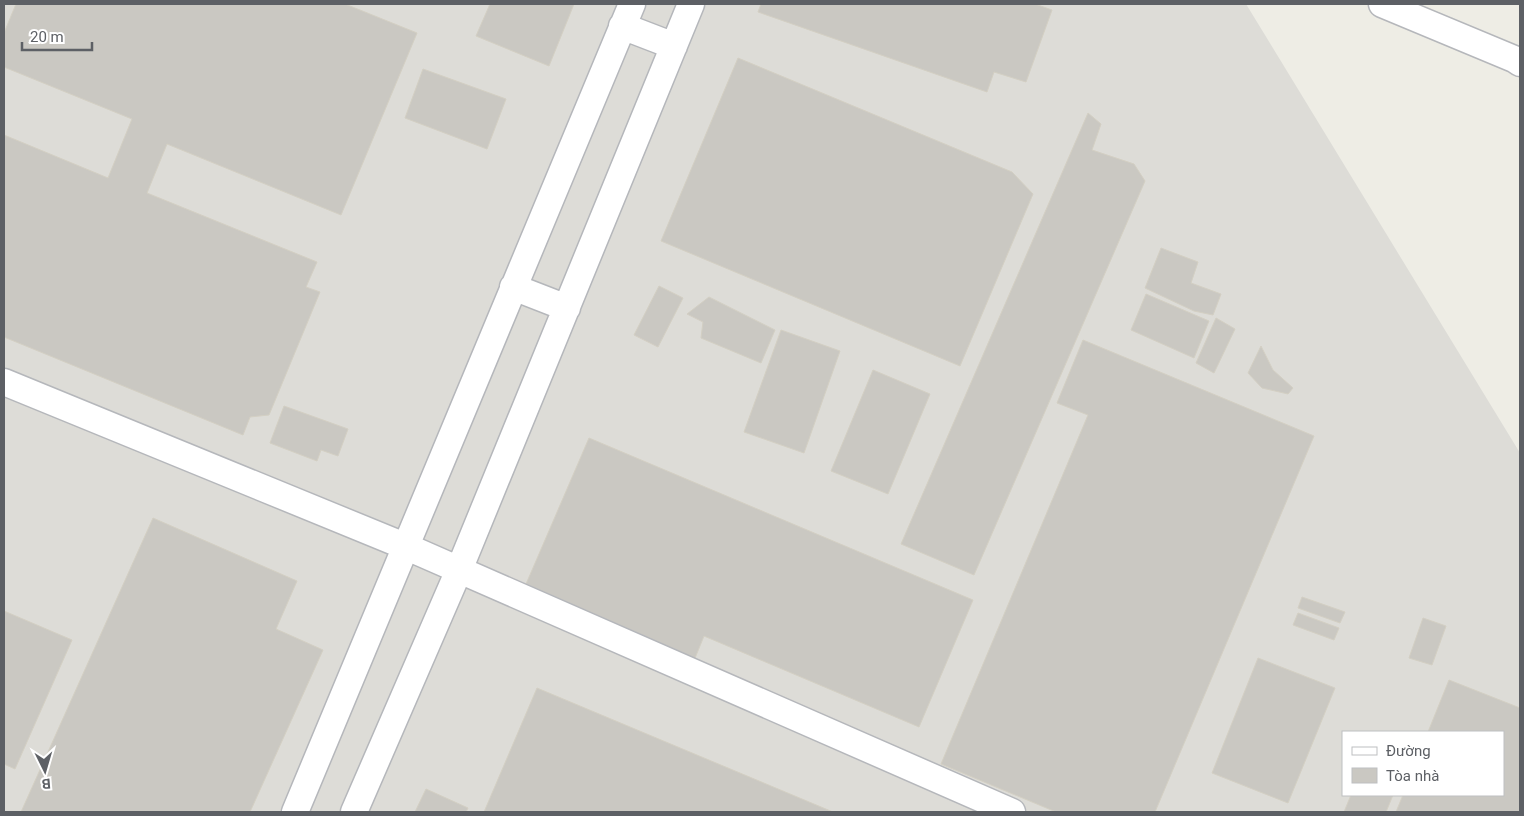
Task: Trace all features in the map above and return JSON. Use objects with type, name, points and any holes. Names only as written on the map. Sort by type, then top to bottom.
[{"type":"street","points":[[354,812],[459,570],[692,4]]},
{"type":"street","points":[[1382,4],[1514,59],[1520,64]]},
{"type":"street","points":[[295,812],[627,15],[674,46]]},
{"type":"street","points":[[513,287],[567,308]]},
{"type":"street","points":[[4,382],[407,547],[1012,812]]},
{"type":"shaded area","points":[[4,4],[1246,4],[1520,453],[1520,812],[4,812]]},
{"type":"building","points":[[16,4],[345,4],[417,33],[341,215],[167,144],[147,193],[317,262],[306,287],[320,292],[269,415],[250,417],[243,435],[4,337],[4,135],[108,178],[132,119],[4,67],[4,33]]},
{"type":"building","points":[[490,4],[574,4],[549,66],[476,36]]},
{"type":"building","points":[[761,4],[1035,4],[1052,10],[1026,82],[994,72],[987,92],[758,12]]},
{"type":"building","points":[[738,58],[1012,172],[1033,194],[960,366],[661,241]]},
{"type":"building","points":[[423,69],[506,99],[487,149],[405,118]]},
{"type":"building","points":[[1088,113],[1101,124],[1092,150],[1134,164],[1145,181],[974,575],[901,544]]},
{"type":"building","points":[[1161,248],[1198,262],[1191,283],[1221,294],[1213,315],[1194,311],[1145,288]]},
{"type":"building","points":[[659,286],[683,298],[658,347],[634,335]]},
{"type":"building","points":[[1146,294],[1209,321],[1194,358],[1131,330]]},
{"type":"building","points":[[709,297],[775,330],[761,363],[701,338],[703,322],[687,314]]},
{"type":"building","points":[[1216,318],[1235,329],[1214,373],[1196,363]]},
{"type":"building","points":[[781,330],[840,351],[804,453],[744,432]]},
{"type":"building","points":[[1083,340],[1314,436],[1155,812],[1056,812],[941,764],[1088,415],[1057,403]]},
{"type":"building","points":[[1261,346],[1273,370],[1293,388],[1288,394],[1262,388],[1248,373]]},
{"type":"building","points":[[873,370],[930,394],[888,494],[831,471]]},
{"type":"building","points":[[284,406],[348,429],[338,456],[321,450],[317,461],[270,443]]},
{"type":"building","points":[[589,438],[973,600],[919,727],[704,636],[693,663],[523,591]]},
{"type":"building","points":[[153,518],[297,581],[276,629],[323,650],[250,812],[21,812]]},
{"type":"building","points":[[1302,597],[1345,612],[1340,623],[1298,608]]},
{"type":"building","points":[[4,611],[72,640],[15,769],[4,764]]},
{"type":"building","points":[[1298,613],[1339,628],[1334,640],[1293,625]]},
{"type":"building","points":[[1423,618],[1446,626],[1432,665],[1409,658]]},
{"type":"building","points":[[1258,658],[1335,688],[1288,803],[1212,773]]},
{"type":"building","points":[[1449,680],[1520,708],[1520,812],[1396,812],[1403,796],[1504,796],[1504,731],[1428,731]]},
{"type":"building","points":[[537,688],[833,812],[484,812]]},
{"type":"building","points":[[426,789],[468,808],[466,812],[415,812]]},
{"type":"building","points":[[1351,796],[1393,796],[1386,812],[1344,812]]}]
